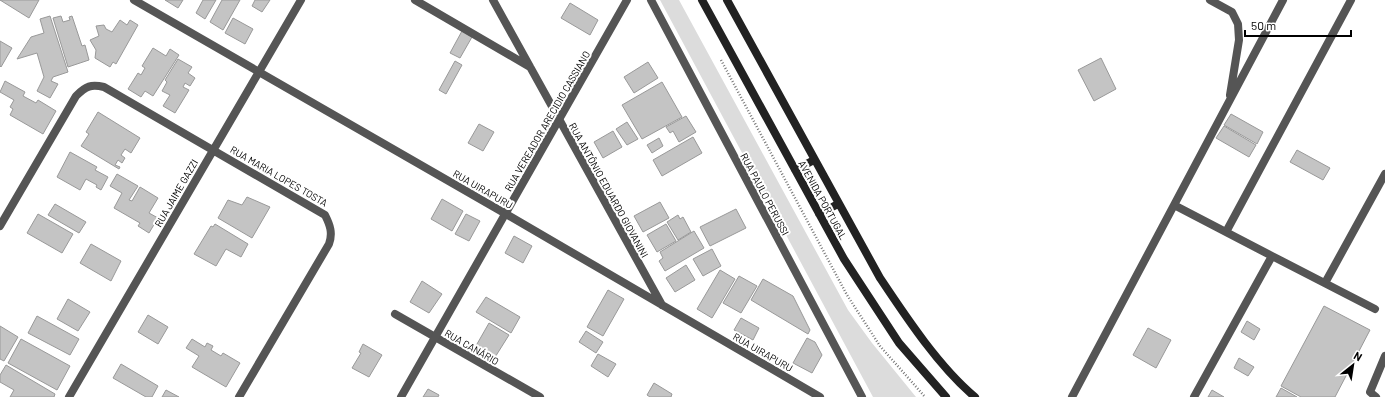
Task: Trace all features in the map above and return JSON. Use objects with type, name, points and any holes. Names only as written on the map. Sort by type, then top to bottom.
[{"type":"main road","name":"AVENIDA PORTUGAL","points":[[702,0],[848,266],[891,330],[946,397]]},
{"type":"main road","points":[[727,0],[880,278],[906,318],[937,357],[975,397]]},
{"type":"main road","points":[[795,170],[814,160]]},
{"type":"main road","points":[[819,214],[838,204]]},
{"type":"street","name":"RUA UIRAPURU","points":[[134,0],[820,397]]},
{"type":"street","name":"RUA JAIME GAZZI","points":[[69,397],[258,71],[301,0]]},
{"type":"street","points":[[415,0],[530,67]]},
{"type":"street","name":"RUA ANTÔNIO EDUARDO GIOVANINI","points":[[493,0],[662,306]]},
{"type":"street","name":"RUA VEREADOR ARECIDIO CASSIANO","points":[[401,397],[628,0]]},
{"type":"street","name":"RUA PAULO PERUSSI","points":[[651,0],[862,397]]},
{"type":"street","points":[[1210,0],[1232,12],[1238,24],[1239,40],[1233,68],[1230,100]]},
{"type":"street","points":[[1072,397],[1283,0]]},
{"type":"street","points":[[1226,232],[1351,0]]},
{"type":"street","name":"RUA MARIA LOPES TOSTA","points":[[0,226],[76,96],[85,87],[94,85],[104,87],[325,215],[330,223],[332,236],[239,397]]},
{"type":"street","points":[[1325,283],[1385,174]]},
{"type":"street","points":[[1174,205],[1375,309]]},
{"type":"street","points":[[1194,397],[1272,256]]},
{"type":"street","name":"RUA CANÁRIO","points":[[394,314],[540,397]]},
{"type":"street","points":[[1376,397],[1370,392],[1371,386],[1385,356]]},
{"type":"shaded area","points":[[660,0],[679,0],[848,310],[872,343],[916,397],[873,397]]},
{"type":"building","points":[[0,0],[39,0],[29,18]]},
{"type":"building","points":[[165,0],[183,0],[178,8]]},
{"type":"building","points":[[203,0],[216,0],[205,19],[196,13]]},
{"type":"building","points":[[222,0],[240,0],[223,30],[210,22]]},
{"type":"building","points":[[255,0],[270,0],[262,12],[252,6]]},
{"type":"building","points":[[570,3],[598,20],[590,35],[561,18]]},
{"type":"building","points":[[50,16],[68,72],[53,77],[51,81],[58,84],[50,98],[37,91],[44,77],[37,53],[17,59],[31,37],[44,33],[40,19]]},
{"type":"building","points":[[61,16],[63,22],[70,20],[69,17],[72,16],[82,46],[85,45],[89,60],[68,67],[53,18]]},
{"type":"building","points":[[233,18],[253,29],[245,44],[225,33]]},
{"type":"building","points":[[120,20],[127,25],[130,20],[138,25],[116,64],[113,62],[110,67],[95,58],[96,50],[90,40],[99,36],[96,26],[104,25],[106,29],[112,32]]},
{"type":"building","points":[[462,31],[472,37],[460,58],[450,53]]},
{"type":"building","points":[[0,41],[12,48],[1,67],[0,66]]},
{"type":"building","points":[[153,48],[166,56],[170,49],[179,55],[153,96],[145,91],[141,97],[128,89],[138,73],[141,75],[145,68],[142,66]]},
{"type":"building","points":[[1101,58],[1116,89],[1094,101],[1078,70]]},
{"type":"building","points":[[178,59],[192,67],[188,73],[195,78],[190,86],[185,83],[183,87],[189,90],[175,113],[163,106],[170,95],[162,91],[167,82],[165,80]]},
{"type":"building","points":[[455,61],[462,65],[446,94],[439,90]]},
{"type":"building","points":[[648,62],[658,78],[634,93],[624,77]]},
{"type":"building","points":[[5,81],[25,92],[23,96],[36,103],[38,100],[56,111],[43,134],[10,115],[13,109],[10,107],[14,100],[0,92]]},
{"type":"building","points":[[662,82],[682,117],[642,139],[622,105]]},
{"type":"building","points":[[98,112],[140,138],[131,153],[125,149],[121,155],[125,158],[122,163],[118,160],[115,165],[120,167],[119,169],[81,146],[89,134],[86,132]]},
{"type":"building","points":[[1231,114],[1263,132],[1257,144],[1224,125]]},
{"type":"building","points":[[686,116],[696,132],[679,142],[673,131],[670,133],[666,127]]},
{"type":"building","points":[[627,122],[638,139],[627,145],[616,129]]},
{"type":"building","points":[[479,124],[494,132],[483,151],[468,143]]},
{"type":"building","points":[[1224,126],[1256,145],[1249,157],[1216,138]]},
{"type":"building","points":[[613,131],[622,147],[603,158],[594,142]]},
{"type":"building","points":[[693,137],[702,153],[662,176],[653,160]]},
{"type":"building","points":[[659,138],[663,146],[652,153],[647,145]]},
{"type":"building","points":[[1297,150],[1330,168],[1323,180],[1290,162]]},
{"type":"building","points":[[70,152],[97,167],[95,170],[108,177],[101,190],[96,187],[97,185],[86,179],[80,190],[57,177]]},
{"type":"building","points":[[117,174],[138,186],[129,200],[132,201],[140,187],[158,198],[149,213],[158,218],[149,233],[138,226],[140,223],[114,208],[122,193],[110,186]]},
{"type":"building","points":[[247,197],[270,207],[252,238],[218,218],[228,200],[242,205]]},
{"type":"building","points":[[442,199],[463,211],[452,231],[431,219]]},
{"type":"building","points":[[660,202],[669,218],[643,232],[634,216]]},
{"type":"building","points":[[55,204],[86,222],[79,233],[48,215]]},
{"type":"building","points":[[736,209],[746,228],[710,246],[700,227]]},
{"type":"building","points":[[38,214],[73,234],[62,253],[27,233]]},
{"type":"building","points":[[466,214],[480,221],[469,241],[455,234]]},
{"type":"building","points":[[678,215],[680,219],[683,217],[691,232],[678,240],[667,222]]},
{"type":"building","points":[[215,224],[248,244],[241,257],[226,249],[216,266],[194,254],[211,226],[213,227]]},
{"type":"building","points":[[666,224],[676,241],[657,252],[647,235]]},
{"type":"building","points":[[694,231],[704,248],[665,271],[659,261],[663,258],[660,252]]},
{"type":"building","points":[[514,236],[532,246],[523,263],[505,253]]},
{"type":"building","points":[[91,244],[121,261],[111,281],[80,263]]},
{"type":"building","points":[[712,249],[721,266],[703,276],[693,259]]},
{"type":"building","points":[[686,265],[695,280],[675,292],[666,278]]},
{"type":"building","points":[[720,270],[735,279],[712,318],[697,309]]},
{"type":"building","points":[[739,276],[757,286],[741,313],[723,303]]},
{"type":"building","points":[[763,279],[793,296],[810,330],[808,334],[751,300]]},
{"type":"building","points":[[422,281],[442,294],[429,313],[410,302]]},
{"type":"building","points":[[608,290],[624,299],[603,336],[587,327]]},
{"type":"building","points":[[486,297],[520,317],[511,333],[476,312]]},
{"type":"building","points":[[68,299],[90,312],[78,331],[57,319]]},
{"type":"building","points":[[1324,306],[1370,330],[1335,397],[1301,397],[1281,386]]},
{"type":"building","points":[[148,315],[168,327],[158,344],[138,332]]},
{"type":"building","points":[[37,316],[79,339],[70,355],[28,333]]},
{"type":"building","points":[[741,318],[759,328],[753,340],[734,330]]},
{"type":"building","points":[[1247,321],[1260,329],[1254,340],[1241,332]]},
{"type":"building","points":[[489,323],[509,335],[492,362],[473,351]]},
{"type":"building","points":[[0,326],[18,337],[4,361],[0,359]]},
{"type":"building","points":[[1148,328],[1171,340],[1156,368],[1133,355]]},
{"type":"building","points":[[586,331],[603,342],[596,353],[579,342]]},
{"type":"building","points":[[807,338],[815,342],[822,355],[812,373],[793,363]]},
{"type":"building","points":[[21,339],[70,366],[57,390],[8,363]]},
{"type":"building","points":[[192,339],[205,347],[207,343],[213,346],[211,350],[221,356],[223,353],[240,363],[226,387],[192,367],[199,356],[186,348]]},
{"type":"building","points":[[363,344],[382,355],[369,377],[352,368],[361,353],[359,352]]},
{"type":"building","points":[[598,354],[616,364],[608,377],[591,366]]},
{"type":"building","points":[[1239,358],[1254,367],[1248,376],[1234,368]]},
{"type":"building","points":[[121,364],[158,386],[152,397],[146,397],[113,378]]},
{"type":"building","points":[[6,365],[55,394],[54,397],[10,397],[14,390],[0,382],[0,375]]},
{"type":"building","points":[[654,383],[672,394],[671,397],[650,397],[647,395]]},
{"type":"building","points":[[1281,388],[1297,397],[1276,397]]},
{"type":"building","points":[[428,389],[439,395],[438,397],[423,397]]},
{"type":"building","points":[[166,390],[179,397],[162,397]]},
{"type":"building","points":[[1212,390],[1224,397],[1208,397]]}]
